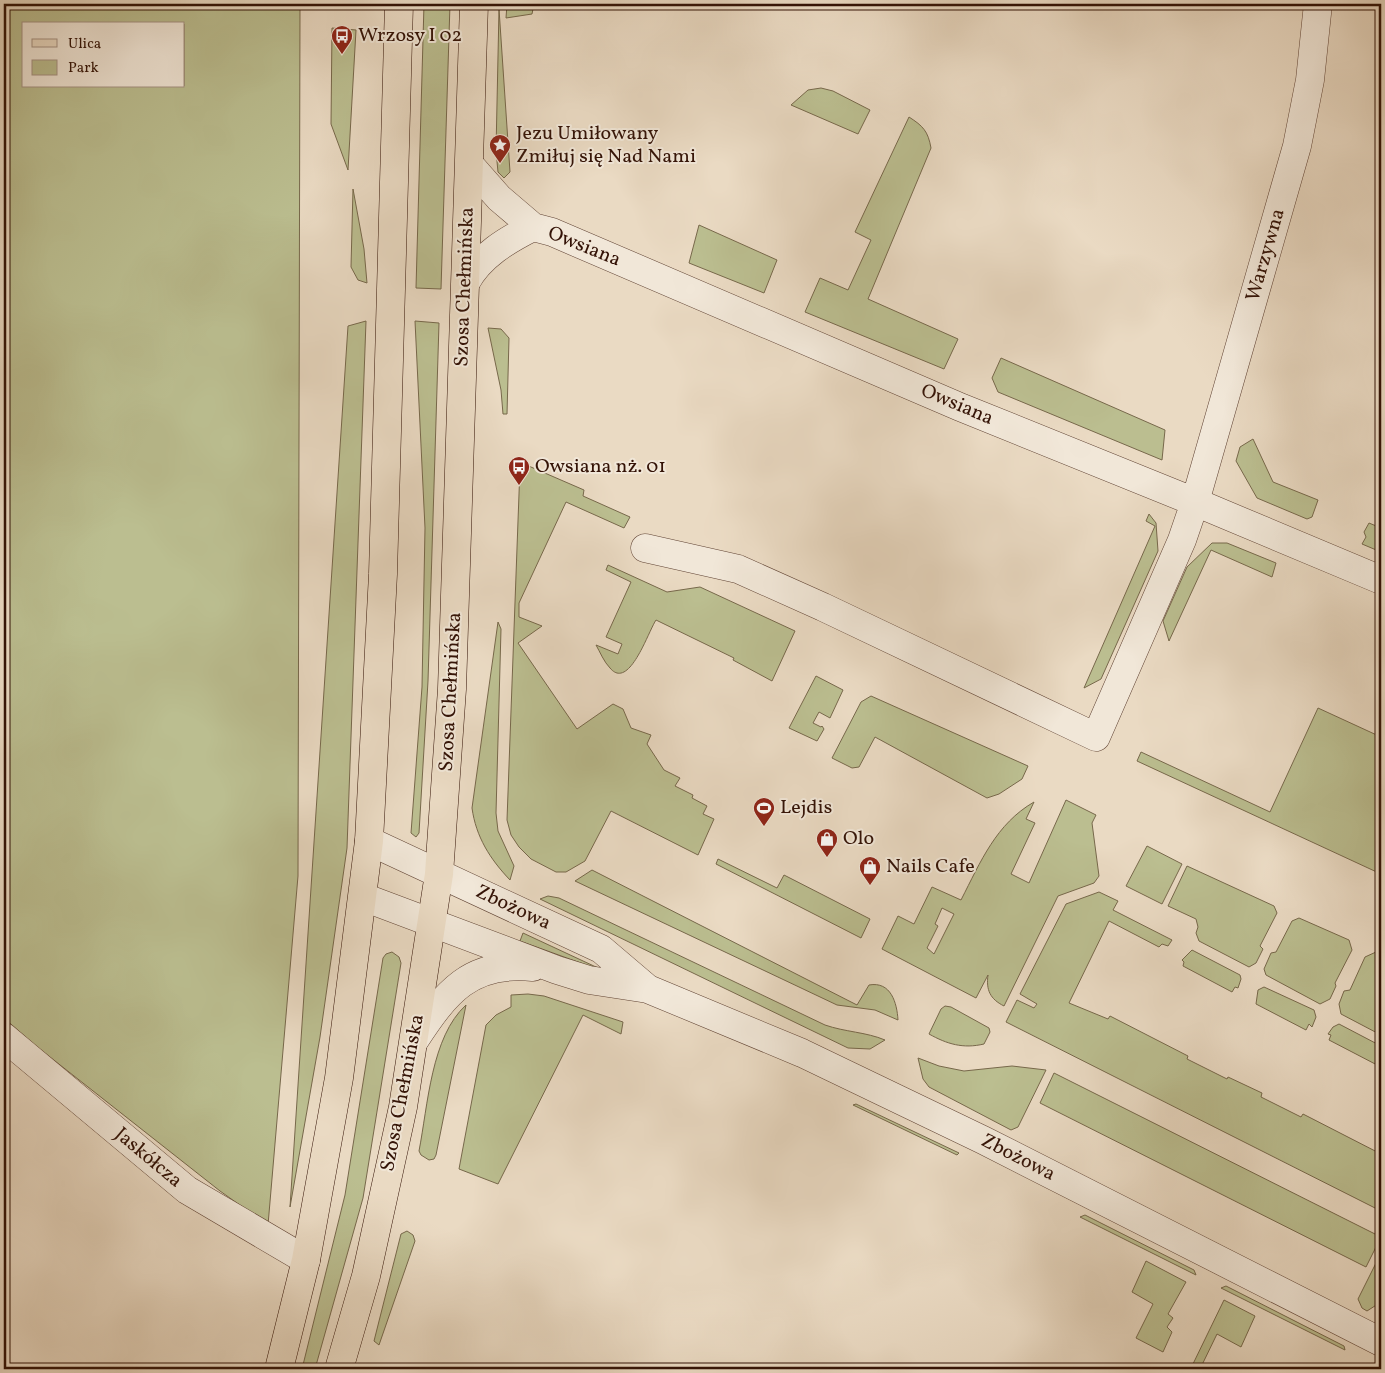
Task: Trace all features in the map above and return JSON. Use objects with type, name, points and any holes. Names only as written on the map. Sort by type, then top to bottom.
[{"type":"main road","points":[[279,1369],[306,1260],[339,1078],[369,841],[383,574],[399,4]]},
{"type":"main road","name":"Szosa Chełmińska","points":[[339,1369],[366,1276],[403,1108],[439,874],[452,690],[474,4]]},
{"type":"street","name":"Warzywna","points":[[645,548],[738,569],[823,607],[1096,737],[1182,540],[1195,502],[1297,146],[1310,80],[1318,4]]},
{"type":"street","name":"Owsiana","points":[[470,165],[499,198],[533,227],[552,232],[960,407],[1381,580]]},
{"type":"street","name":"Owsiana","points":[[466,282],[475,268],[498,246],[533,227]]},
{"type":"street","name":"Zbożowa","points":[[369,841],[601,949],[648,988]]},
{"type":"street","name":"Zbożowa","points":[[363,897],[557,970],[589,980],[648,988],[802,1053],[880,1090],[1381,1342]]},
{"type":"street","name":"Zbożowa","points":[[414,1041],[440,1002],[452,990],[476,974],[488,969],[515,967],[557,970]]},
{"type":"street","name":"Jaskółcza","points":[[4,1037],[187,1190],[306,1260]]},
{"type":"green space","points":[[4,4],[300,4],[298,876],[268,1225],[220,1191],[36,1046],[4,1018]]},
{"type":"green space","points":[[424,4],[450,4],[441,289],[416,288]]},
{"type":"green space","points":[[507,4],[534,4],[532,14],[506,18]]},
{"type":"green space","points":[[499,9],[510,172],[504,178],[498,172],[496,151]]},
{"type":"green space","points":[[332,28],[356,30],[348,170],[331,124]]},
{"type":"green space","points":[[821,88],[833,91],[870,110],[858,134],[791,105],[808,90]]},
{"type":"green space","points":[[909,117],[924,130],[931,148],[868,299],[958,339],[944,369],[805,312],[820,278],[848,290],[871,240],[855,232]]},
{"type":"green space","points":[[353,189],[364,249],[367,283],[358,280],[351,267]]},
{"type":"green space","points":[[699,225],[777,260],[764,293],[689,263]]},
{"type":"green space","points":[[366,321],[347,848],[320,1037],[290,1207],[348,326]]},
{"type":"green space","points":[[415,321],[439,323],[428,681],[419,833],[416,837],[411,833],[422,687],[425,528]]},
{"type":"green space","points":[[488,328],[501,329],[509,338],[507,414],[503,414],[501,390]]},
{"type":"green space","points":[[1001,358],[1165,430],[1162,460],[998,392],[992,378]]},
{"type":"green space","points":[[1253,439],[1273,482],[1318,500],[1312,517],[1307,519],[1257,498],[1236,461],[1240,447]]},
{"type":"green space","points":[[524,464],[584,490],[583,496],[630,517],[624,528],[566,502],[519,603],[519,617],[542,626],[518,643],[577,729],[613,704],[623,709],[631,728],[651,735],[647,744],[664,770],[680,778],[675,786],[693,795],[692,798],[707,806],[703,814],[714,819],[698,855],[611,811],[585,861],[566,872],[556,872],[531,859],[519,847],[511,835],[507,820],[520,467]]},
{"type":"green space","points":[[1149,514],[1156,523],[1158,551],[1101,679],[1084,688],[1155,526],[1146,521]]},
{"type":"green space","points":[[1369,523],[1381,528],[1381,552],[1362,544],[1366,537],[1364,532]]},
{"type":"green space","points":[[1212,543],[1227,543],[1276,563],[1272,577],[1211,550],[1169,641],[1163,621],[1187,567]]},
{"type":"green space","points":[[608,565],[667,592],[700,587],[795,631],[772,681],[733,660],[734,658],[656,620],[631,666],[624,672],[617,673],[608,666],[596,645],[618,654],[622,644],[606,637],[631,582],[606,570]]},
{"type":"green space","points":[[498,622],[501,629],[496,813],[498,831],[514,866],[510,880],[485,847],[477,829],[472,808]]},
{"type":"green space","points":[[816,676],[843,690],[830,718],[819,712],[813,723],[822,726],[824,729],[817,741],[789,728]]},
{"type":"green space","points":[[871,696],[1028,766],[1022,779],[999,794],[987,798],[875,737],[859,767],[852,768],[832,758],[861,702]]},
{"type":"green space","points":[[1318,708],[1381,737],[1381,874],[1137,761],[1141,752],[1270,812]]},
{"type":"green space","points":[[1066,800],[1096,815],[1092,823],[1099,876],[1094,883],[1058,896],[1004,1006],[990,994],[988,990],[988,975],[976,998],[882,949],[898,916],[914,924],[932,887],[961,900],[999,832],[1009,821],[1034,802],[1026,819],[1035,823],[1011,874],[1029,883]],"holes":[[[942,908],[954,914],[934,954],[927,948],[938,926],[935,924]]]},
{"type":"green space","points":[[1147,846],[1182,864],[1162,904],[1126,886]]},
{"type":"green space","points":[[718,859],[777,888],[784,875],[870,919],[861,938],[716,864]]},
{"type":"green space","points":[[1187,866],[1274,906],[1277,913],[1260,946],[1263,949],[1256,963],[1249,967],[1199,941],[1196,933],[1198,927],[1196,919],[1168,906]]},
{"type":"green space","points":[[592,870],[857,1005],[869,985],[883,986],[894,1000],[898,1020],[875,1010],[837,1005],[575,881]]},
{"type":"green space","points":[[1099,892],[1118,901],[1113,910],[1172,940],[1168,946],[1162,944],[1159,947],[1109,921],[1069,1003],[1108,1019],[1110,1016],[1188,1056],[1187,1059],[1227,1079],[1228,1077],[1262,1093],[1261,1097],[1301,1117],[1303,1114],[1381,1154],[1381,1211],[1006,1022],[1017,1000],[1034,1008],[1037,1004],[1020,994],[1066,904]]},
{"type":"green space","points":[[548,896],[559,898],[825,1025],[885,1040],[870,1049],[848,1048],[540,899]]},
{"type":"green space","points":[[1299,918],[1349,940],[1352,950],[1335,983],[1336,986],[1330,999],[1320,1004],[1266,975],[1264,969],[1271,953],[1276,952],[1292,921]]},
{"type":"green space","points":[[523,933],[611,974],[520,941]]},
{"type":"green space","points":[[1192,950],[1240,975],[1241,979],[1238,988],[1235,987],[1232,992],[1183,966],[1184,962],[1182,960]]},
{"type":"green space","points":[[392,952],[399,957],[401,963],[363,1198],[315,1369],[302,1369],[345,1195],[383,958],[386,954]]},
{"type":"green space","points":[[1376,952],[1381,954],[1381,1035],[1341,1014],[1339,1004],[1344,991],[1350,990],[1365,957]]},
{"type":"green space","points":[[1264,987],[1314,1010],[1316,1017],[1312,1027],[1309,1024],[1306,1030],[1256,1004],[1258,990]]},
{"type":"green space","points":[[528,994],[544,996],[623,1022],[621,1034],[583,1015],[498,1184],[459,1169],[486,1025],[496,1015],[511,1007],[511,995]]},
{"type":"green space","points":[[466,1005],[436,1155],[434,1159],[429,1160],[421,1155],[419,1151],[433,1073],[445,1035],[454,1019]]},
{"type":"green space","points":[[945,1006],[951,1007],[989,1028],[990,1032],[984,1044],[955,1045],[929,1034],[941,1009]]},
{"type":"green space","points":[[1339,1024],[1381,1046],[1379,1066],[1329,1040],[1331,1035],[1328,1034],[1333,1027]]},
{"type":"green space","points":[[918,1058],[939,1066],[964,1071],[1012,1066],[1046,1070],[1018,1127],[1011,1130],[929,1087],[923,1079]]},
{"type":"green space","points":[[1054,1073],[1381,1237],[1366,1267],[1040,1103]]},
{"type":"green space","points":[[856,1104],[959,1153],[957,1155],[853,1105]]},
{"type":"green space","points":[[1085,1215],[1194,1270],[1196,1275],[1080,1217]]},
{"type":"green space","points":[[407,1231],[413,1235],[415,1241],[379,1345],[374,1341],[401,1234]]},
{"type":"green space","points":[[1381,1253],[1381,1302],[1367,1311],[1362,1308],[1358,1299]]},
{"type":"green space","points":[[1146,1261],[1186,1282],[1168,1314],[1173,1318],[1167,1327],[1172,1332],[1163,1352],[1136,1338],[1153,1304],[1132,1292]]},
{"type":"green space","points":[[1226,1286],[1344,1346],[1345,1350],[1221,1288]]},
{"type":"green space","points":[[1224,1300],[1255,1316],[1241,1347],[1217,1334],[1200,1369],[1192,1366]]},
{"type":"place","name":"Wrzosy I 02","points":[[342,55]]},
{"type":"place","name":"Jezu Umiłowany Zmiłuj się Nad Nami","points":[[500,164]]},
{"type":"place","name":"Owsiana nż. 01","points":[[519,486]]},
{"type":"place","name":"Lejdis","points":[[764,827]]},
{"type":"place","name":"Olo","points":[[827,858]]},
{"type":"place","name":"Nails Cafe","points":[[870,886]]}]
